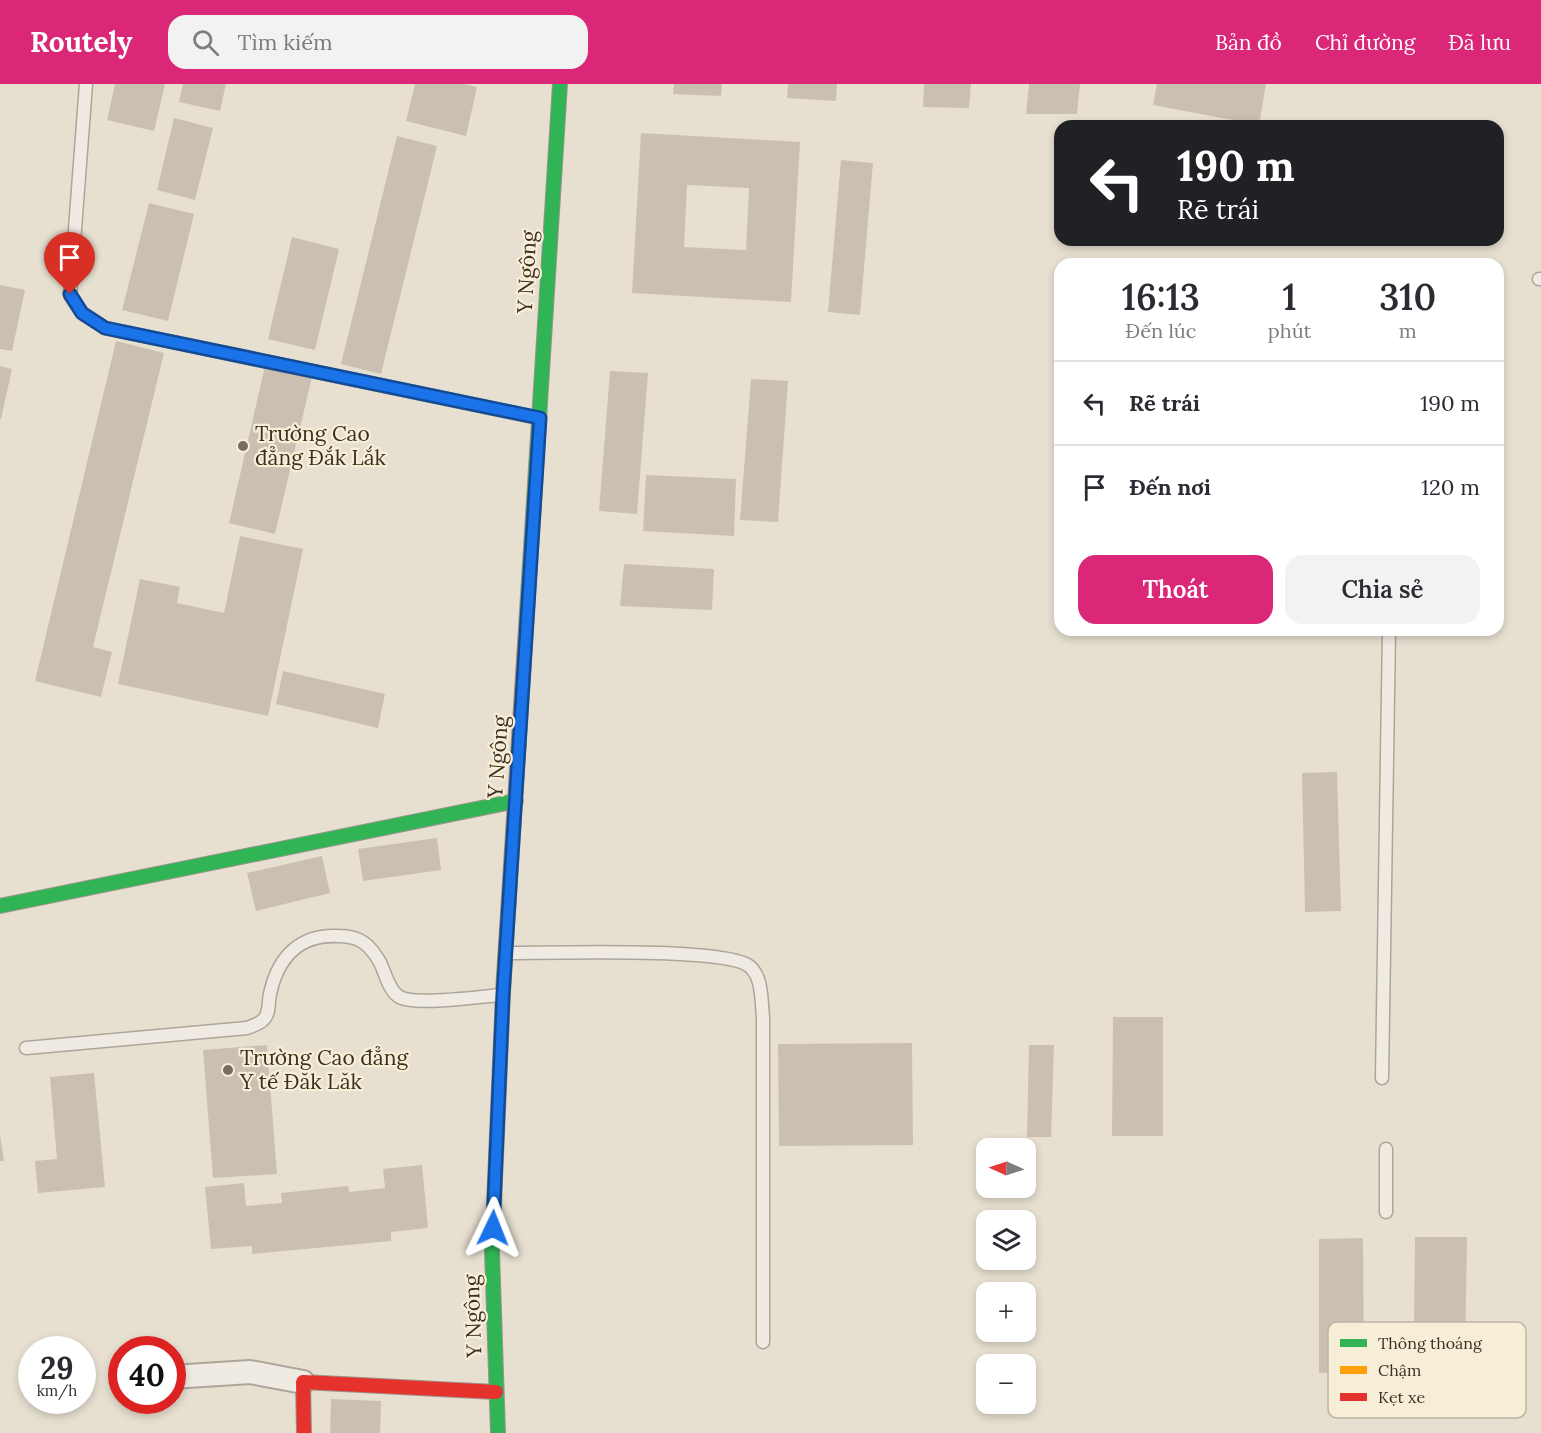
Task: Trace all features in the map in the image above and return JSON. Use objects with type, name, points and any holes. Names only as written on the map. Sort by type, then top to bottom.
[{"type":"street","name":"Y Ngông","points":[[498,1433],[492,1251],[503,995],[560,84]]},
{"type":"street","points":[[0,906],[516,801]]},
{"type":"street","points":[[186,1376],[250,1372],[303,1382],[496,1392]]},
{"type":"street","points":[[303,1382],[304,1433]]},
{"type":"lane","points":[[86,84],[70,294],[82,313],[105,328],[540,418]]},
{"type":"lane","points":[[1382,1078],[1389,636]]},
{"type":"lane","points":[[26,1048],[247,1028],[262,1022],[267,1015],[270,993],[281,964],[300,943],[324,935],[351,936],[367,943],[382,964],[390,986],[398,996],[413,1000],[503,995]]},
{"type":"lane","points":[[506,952],[679,953],[739,960],[753,970],[758,979],[763,1017],[763,1342]]},
{"type":"lane","points":[[1386,1149],[1386,1212]]},
{"type":"building","points":[[115,84],[165,84],[154,131],[107,120]]},
{"type":"building","points":[[183,84],[226,84],[220,111],[179,102]]},
{"type":"building","points":[[415,84],[464,84],[477,87],[466,136],[406,121]]},
{"type":"building","points":[[674,84],[722,84],[721,96],[673,94]]},
{"type":"building","points":[[788,84],[837,84],[836,101],[787,98]]},
{"type":"building","points":[[924,84],[971,84],[969,108],[923,107]]},
{"type":"building","points":[[1029,84],[1080,84],[1077,114],[1026,114]]},
{"type":"building","points":[[1157,84],[1266,84],[1260,120],[1232,120],[1153,105]]},
{"type":"building","points":[[174,118],[213,128],[195,200],[157,190]]},
{"type":"building","points":[[641,133],[800,142],[791,302],[632,293]],"holes":[[[687,185],[749,188],[746,250],[684,247]]]},
{"type":"building","points":[[397,136],[437,146],[381,374],[341,364]]},
{"type":"building","points":[[841,160],[873,163],[860,315],[828,312]]},
{"type":"building","points":[[149,203],[194,214],[168,321],[122,310]]},
{"type":"building","points":[[292,237],[339,249],[315,350],[268,339]]},
{"type":"building","points":[[0,285],[25,290],[12,351],[0,349]]},
{"type":"building","points":[[116,341],[164,353],[93,647],[112,652],[101,697],[35,681]]},
{"type":"building","points":[[0,366],[12,369],[1,419],[0,419]]},
{"type":"building","points":[[265,366],[312,377],[275,534],[229,523]]},
{"type":"building","points":[[610,371],[648,373],[637,514],[599,511]]},
{"type":"building","points":[[751,379],[788,381],[778,522],[740,520]]},
{"type":"building","points":[[646,475],[736,479],[734,536],[643,531]]},
{"type":"building","points":[[240,536],[303,549],[268,716],[118,684],[140,579],[180,587],[177,603],[224,613]]},
{"type":"building","points":[[624,564],[714,569],[712,610],[620,606]]},
{"type":"building","points":[[283,671],[385,694],[378,728],[276,704]]},
{"type":"building","points":[[1337,772],[1341,911],[1305,912],[1302,773]]},
{"type":"building","points":[[437,838],[441,870],[363,881],[358,849]]},
{"type":"building","points":[[322,856],[330,893],[256,911],[247,873]]},
{"type":"building","points":[[1113,1017],[1163,1017],[1163,1136],[1112,1136]]},
{"type":"building","points":[[912,1043],[913,1145],[779,1146],[778,1044]]},
{"type":"building","points":[[267,1045],[277,1174],[213,1178],[203,1050]]},
{"type":"building","points":[[1029,1045],[1054,1045],[1051,1137],[1027,1137]]},
{"type":"building","points":[[94,1073],[105,1187],[38,1193],[35,1161],[57,1159],[50,1077]]},
{"type":"building","points":[[0,1134],[4,1161],[0,1161]]},
{"type":"building","points":[[422,1165],[428,1228],[391,1232],[391,1241],[252,1254],[252,1246],[211,1249],[205,1187],[244,1183],[246,1206],[282,1203],[281,1193],[348,1186],[349,1192],[385,1188],[383,1169]]},
{"type":"building","points":[[1415,1237],[1467,1237],[1466,1322],[1414,1322]]},
{"type":"building","points":[[1363,1238],[1364,1322],[1328,1322],[1328,1373],[1319,1373],[1319,1239]]},
{"type":"building","points":[[331,1399],[381,1401],[380,1433],[330,1433]]},
{"type":"traffic: fast","points":[[526,627],[560,84]]},
{"type":"traffic: fast","points":[[0,906],[516,801]]},
{"type":"traffic: fast","points":[[498,1433],[492,1251],[503,992]]},
{"type":"traffic: slow","points":[[503,992],[526,627]]},
{"type":"traffic: jam","points":[[304,1433],[303,1382],[496,1392]]},
{"type":"place","name":"Trường Cao đẳng Đắk Lắk","points":[[243,446]]},
{"type":"place","name":"Trường Cao đẳng Y tế Đăk Lăk","points":[[228,1070]]},
{"type":"route","points":[[70,294],[82,313],[105,328],[540,418],[503,995],[493,1228]]}]
